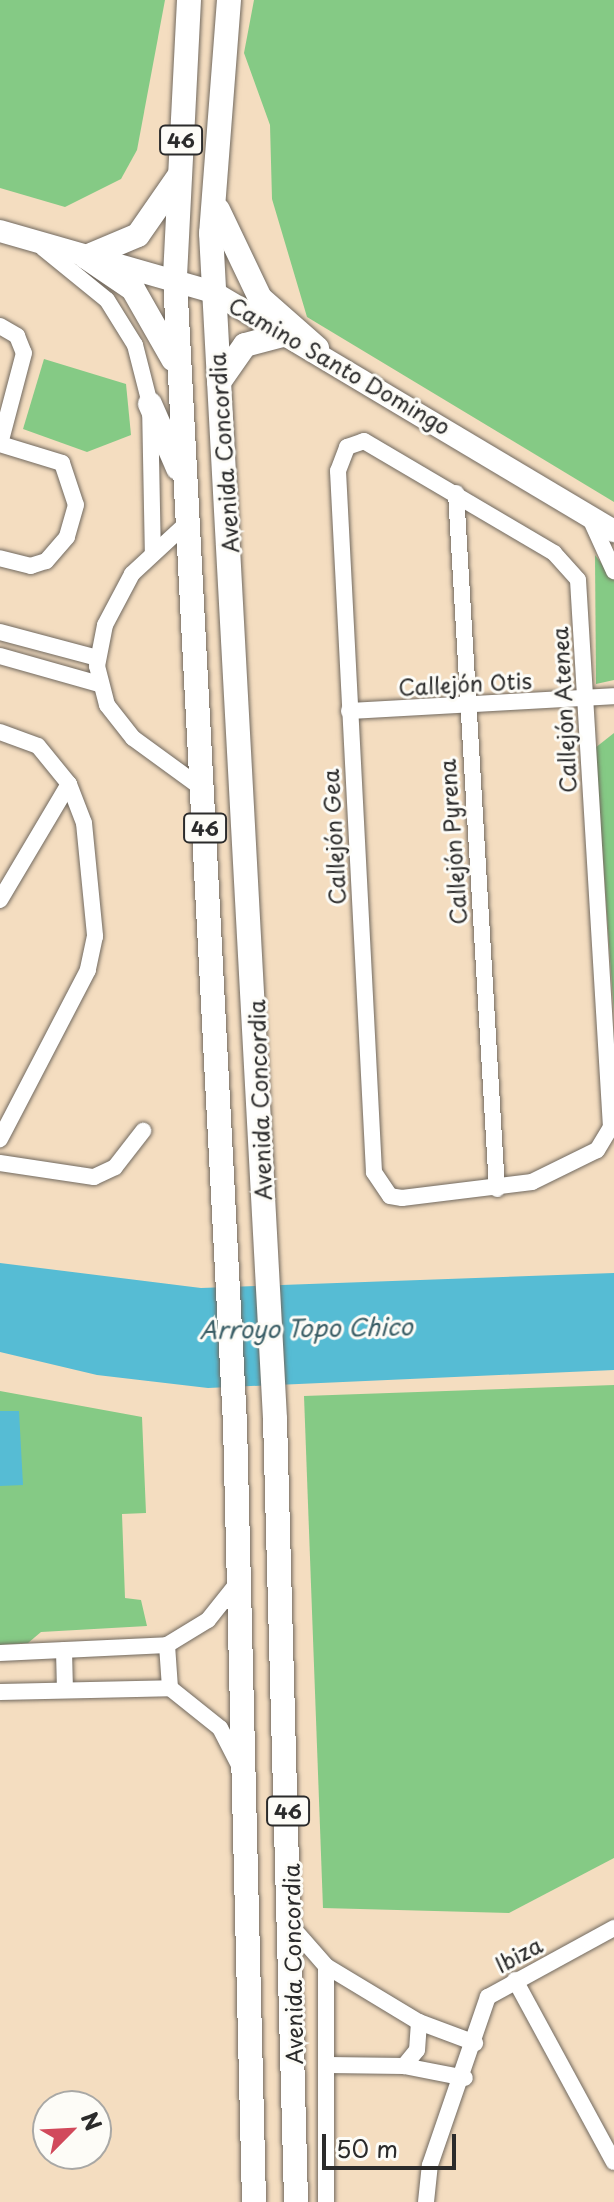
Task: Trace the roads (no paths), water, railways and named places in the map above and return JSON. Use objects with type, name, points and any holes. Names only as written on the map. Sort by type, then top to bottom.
[{"type":"main road","name":"Avenida Concordia","points":[[189,0],[180,174],[194,286],[218,385],[222,444],[275,1419],[291,1926],[296,2202]]},
{"type":"main road","name":"Avenida Concordia","points":[[229,0],[213,179],[180,378],[235,1424],[254,2202]]},
{"type":"main road","points":[[182,133],[190,162],[194,286],[207,415],[222,444]]},
{"type":"main road","points":[[180,174],[138,235],[86,257],[144,303],[180,378]]},
{"type":"main road","points":[[213,179],[240,268],[270,309],[317,348]]},
{"type":"main road","points":[[218,385],[245,345],[290,333]]},
{"type":"main road","points":[[150,404],[184,482]]},
{"type":"street","name":"Camino Santo Domingo","points":[[0,231],[194,286],[317,348],[614,531]]},
{"type":"street","points":[[34,241],[87,281],[123,322],[150,404],[153,554]]},
{"type":"street","points":[[0,326],[17,336],[24,353],[0,444],[62,463],[76,505],[67,537],[46,561],[31,566],[0,558]]},
{"type":"street","name":"Callejón Atenea","points":[[338,471],[347,447],[364,441],[456,493],[573,569],[612,1108],[608,1140],[581,1161],[497,1189]]},
{"type":"street","name":"Callejón Gea","points":[[338,471],[371,1150],[390,1196],[497,1189]]},
{"type":"street","name":"Callejón Pyrena","points":[[456,493],[464,705],[497,1189]]},
{"type":"street","points":[[588,514],[614,571]]},
{"type":"street","points":[[187,523],[153,554],[114,605],[98,658],[99,684],[133,738],[203,789]]},
{"type":"street","points":[[0,632],[98,658]]},
{"type":"street","points":[[0,656],[99,684]]},
{"type":"street","name":"Callejón Otis","points":[[349,711],[614,696]]},
{"type":"street","points":[[0,732],[38,746],[69,784],[84,823],[95,947],[0,1139]]},
{"type":"street","points":[[0,900],[69,784]]},
{"type":"street","points":[[0,1163],[94,1177],[115,1167],[143,1131]]},
{"type":"street","points":[[0,1653],[167,1645],[208,1620],[239,1581]]},
{"type":"street","points":[[167,1645],[170,1688]]},
{"type":"street","points":[[64,1650],[65,1690]]},
{"type":"street","points":[[0,1692],[170,1688],[220,1728],[245,1776]]},
{"type":"street","points":[[291,1926],[326,1966],[419,2022],[475,2043]]},
{"type":"street","name":"Ibiza","points":[[426,2202],[430,2165],[465,2078],[488,1997],[614,1928]]},
{"type":"street","points":[[326,1966],[326,2202]]},
{"type":"street","points":[[515,1980],[614,2162]]},
{"type":"street","points":[[404,2066],[417,2050],[419,2022]]},
{"type":"street","points":[[328,2065],[404,2066],[465,2078]]},
{"type":"water","name":"Arroyo Topo Chico","points":[[0,1263],[201,1288],[614,1273],[614,1370],[208,1388],[97,1375],[0,1352]]},
{"type":"water","points":[[0,1411],[19,1411],[23,1485],[0,1486]]}]
